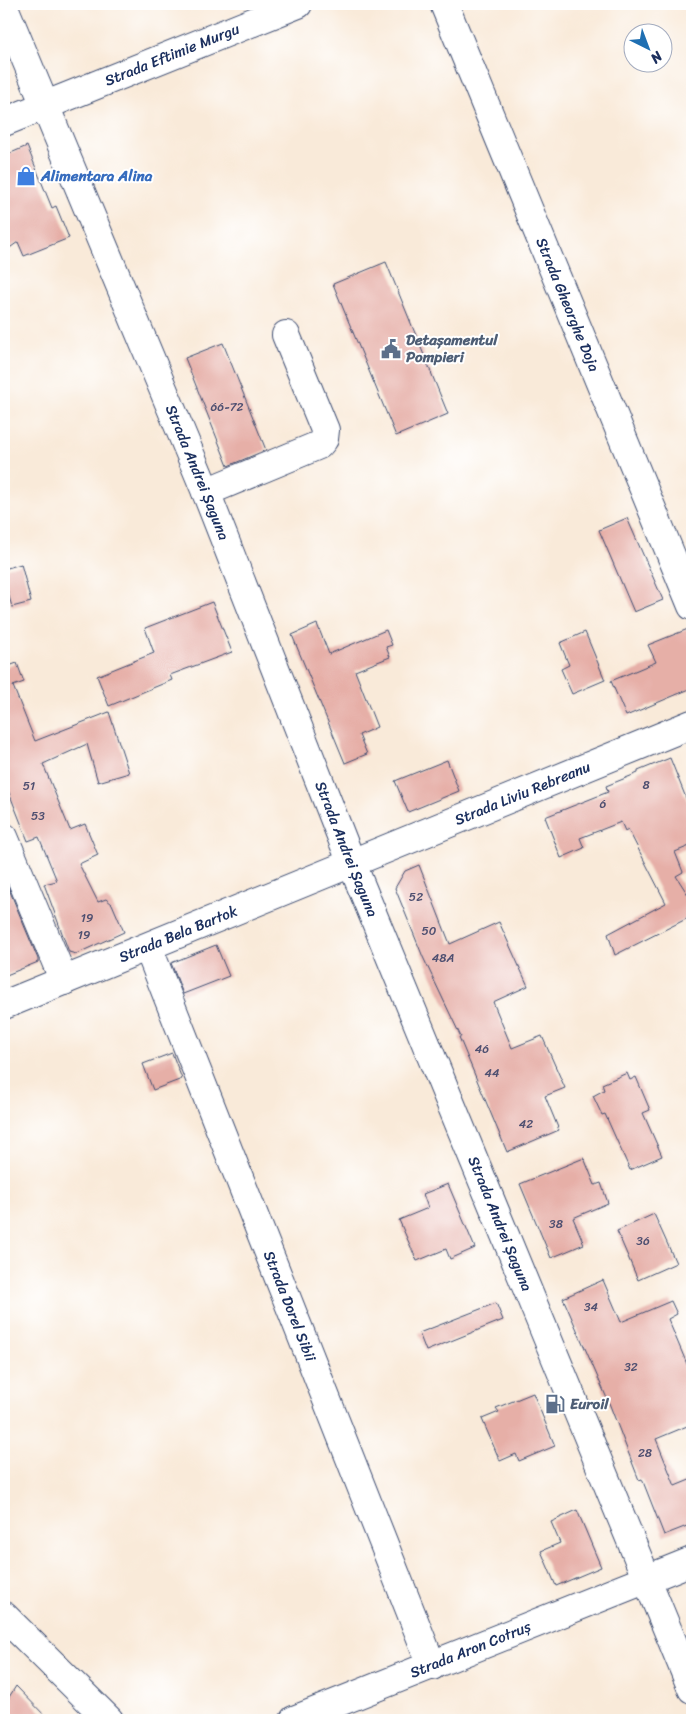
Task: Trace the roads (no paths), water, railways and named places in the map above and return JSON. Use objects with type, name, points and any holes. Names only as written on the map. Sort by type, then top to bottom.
[{"type":"street","name":"Strada Eftimie Murgu","points":[[4,122],[298,4]]},
{"type":"street","name":"Strada Gheorghe Doja","points":[[444,4],[692,606]]},
{"type":"street","name":"Strada Andrei Șaguna","points":[[4,7],[206,492],[352,864],[692,1689]]},
{"type":"street","points":[[206,492],[319,445],[324,440],[326,430],[286,335]]},
{"type":"street","name":"Strada Liviu Rebreanu","points":[[352,864],[692,724]]},
{"type":"street","points":[[4,837],[64,981]]},
{"type":"street","name":"Strada Bela Bartok","points":[[4,1005],[352,864]]},
{"type":"street","name":"Strada Dorel Sibii","points":[[148,947],[432,1666]]},
{"type":"street","name":"Strada Aron Cotruș","points":[[294,1720],[692,1561]]},
{"type":"street","points":[[4,1616],[109,1720]]},
{"type":"place","name":"Alimentara Alina","points":[[26,176]]},
{"type":"place","name":"Detașamentul Pompieri","points":[[391,349]]},
{"type":"place","name":"Euroil","points":[[555,1404]]}]
